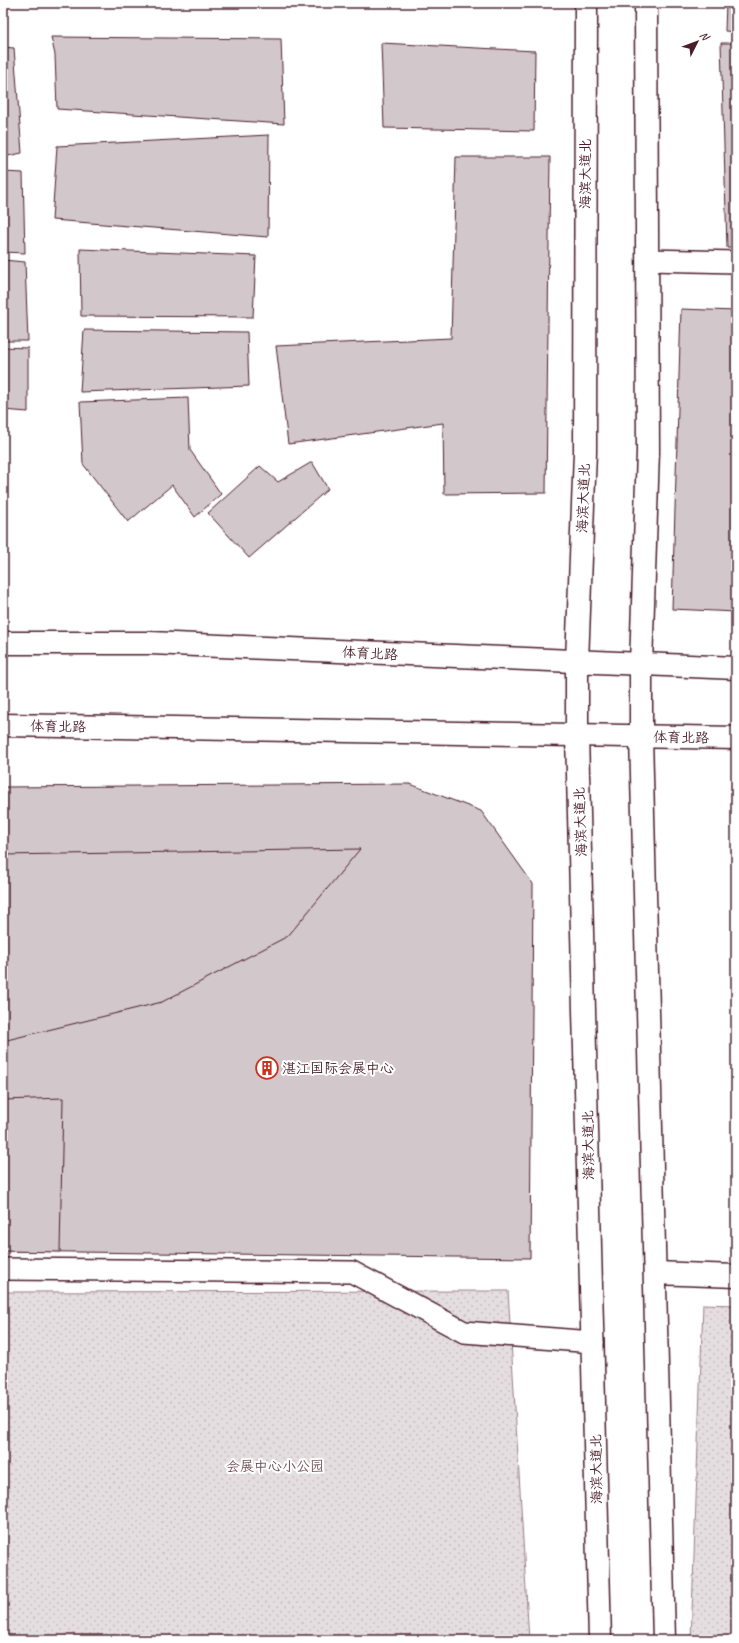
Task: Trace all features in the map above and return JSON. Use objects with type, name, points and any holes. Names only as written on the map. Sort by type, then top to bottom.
[{"type":"main road","name":"海滨大道北","points":[[586,3],[585,452],[577,662],[577,735],[600,1640]]},
{"type":"main road","points":[[646,3],[648,451],[641,665],[641,736],[664,1640]]},
{"type":"main road","name":"体育北路","points":[[3,643],[150,643],[736,668]]},
{"type":"main road","name":"体育北路","points":[[3,725],[736,738]]},
{"type":"main road","points":[[655,1273],[736,1276]]},
{"type":"street","points":[[648,260],[736,262]]},
{"type":"street","points":[[3,1269],[352,1272],[464,1332],[593,1342]]},
{"type":"green space","name":"会展中心小公园","points":[[508,1291],[529,1640],[3,1640],[3,1292]]},
{"type":"green space","points":[[703,1304],[736,1305],[736,1640],[691,1640]]},
{"type":"building","points":[[726,3],[736,3],[736,32],[725,31]]},
{"type":"building","points":[[51,37],[281,39],[284,124],[57,109],[55,55]]},
{"type":"building","points":[[381,43],[535,51],[534,131],[384,128]]},
{"type":"building","points":[[721,43],[736,43],[736,248],[727,248]]},
{"type":"building","points":[[3,47],[14,48],[22,153],[3,157]]},
{"type":"building","points":[[269,135],[268,237],[52,220],[57,146]]},
{"type":"building","points":[[456,157],[550,157],[546,493],[444,494],[443,423],[288,444],[276,346],[451,338]]},
{"type":"building","points":[[3,172],[23,173],[25,253],[3,252]]},
{"type":"building","points":[[80,249],[256,256],[253,317],[81,316]]},
{"type":"building","points":[[3,260],[25,262],[28,341],[3,341]]},
{"type":"building","points":[[681,309],[736,311],[736,612],[672,609]]},
{"type":"building","points":[[84,330],[247,332],[249,386],[80,392]]},
{"type":"building","points":[[3,347],[28,348],[28,412],[3,410]]},
{"type":"building","points":[[188,398],[190,450],[221,494],[195,517],[172,485],[128,522],[83,464],[80,402]]},
{"type":"building","points":[[312,462],[328,489],[249,558],[208,513],[260,466],[278,482]]},
{"type":"building","name":"湛江国际会展中心","points":[[410,784],[481,811],[533,884],[530,1258],[3,1251],[3,787]]},
{"type":"building","points":[[360,849],[288,936],[162,1002],[3,1041],[3,855]]},
{"type":"building","points":[[63,1098],[60,1252],[3,1251],[3,1100]]},
{"type":"place","name":"湛江国际会展中心","points":[[267,1068]]}]
